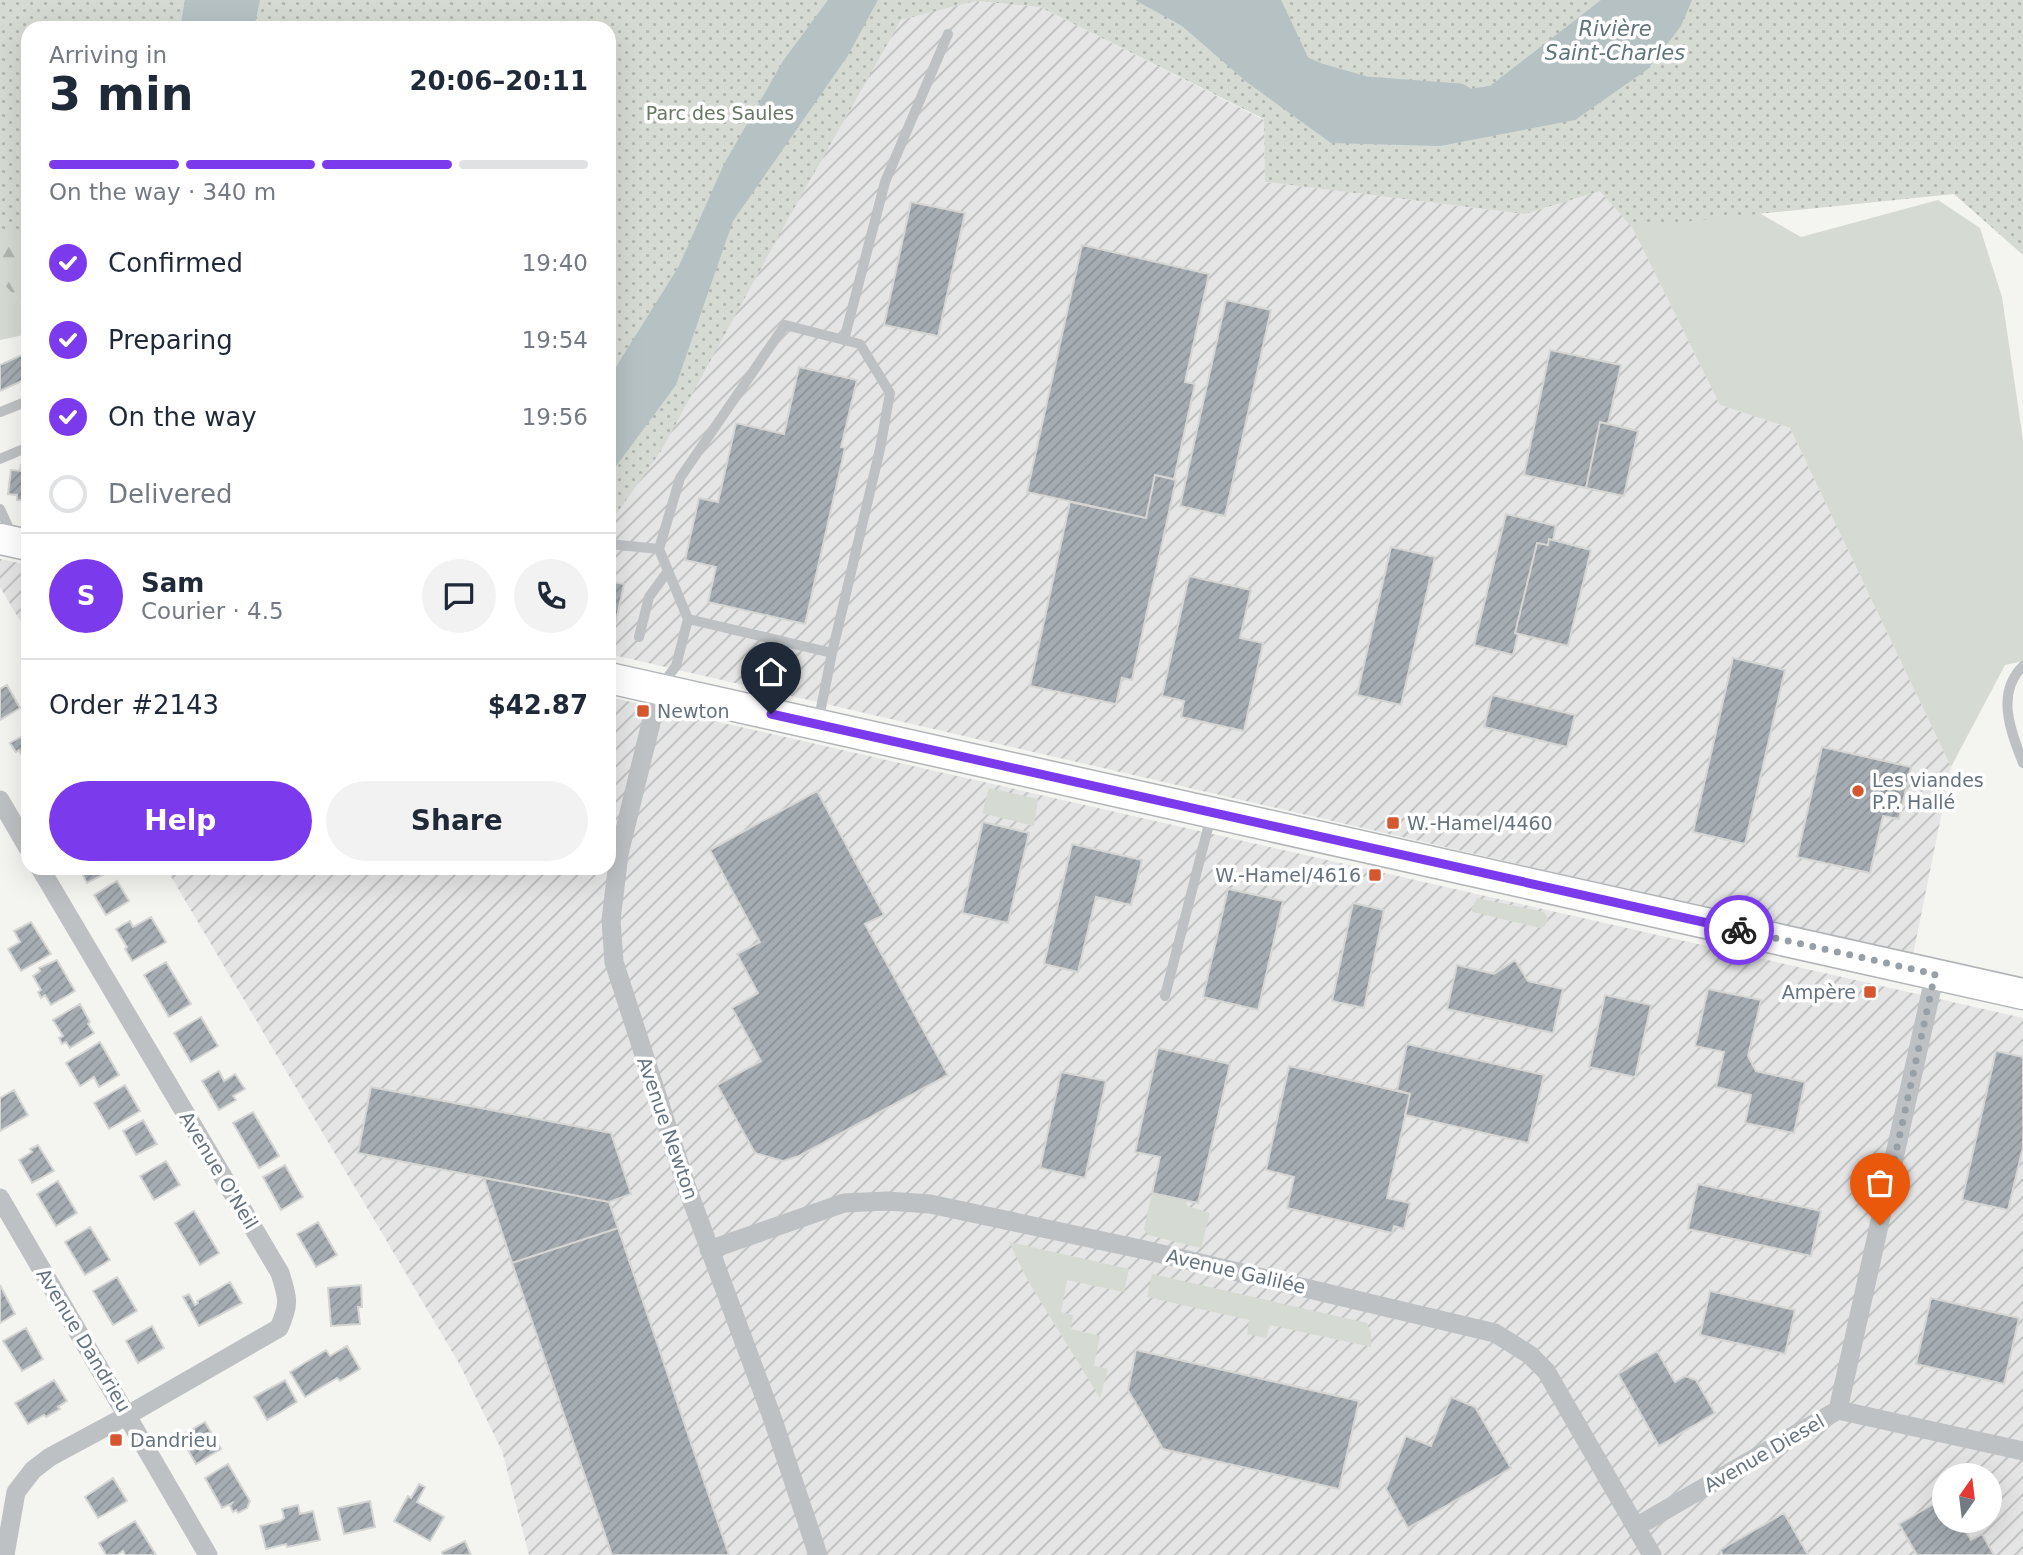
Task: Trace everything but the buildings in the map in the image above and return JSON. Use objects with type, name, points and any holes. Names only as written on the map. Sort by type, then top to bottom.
[{"type":"main road","points":[[616,680],[2023,994]]},
{"type":"street","name":"Avenue Newton","points":[[659,690],[619,854],[611,920],[614,962],[709,1250],[774,1420],[818,1555]]},
{"type":"street","points":[[0,800],[21,836]]},
{"type":"street","name":"Avenue O'Neil","points":[[5,1555],[16,1492],[33,1470],[50,1457],[279,1328],[287,1310],[286,1293],[280,1273],[44,875]]},
{"type":"street","points":[[1838,1410],[1935,974]]},
{"type":"street","name":"Avenue Dandrieu","points":[[0,1198],[208,1555]]},
{"type":"street","name":"Avenue Galilée","points":[[709,1250],[844,1203],[887,1201],[930,1204],[1145,1250],[1495,1334],[1531,1355],[1546,1371],[1652,1555]]},
{"type":"street","name":"Avenue Diesel","points":[[1636,1527],[1838,1410],[2023,1451]]},
{"type":"lane","points":[[844,340],[885,182],[948,34]]},
{"type":"lane","points":[[659,690],[676,666],[688,619],[659,549],[680,478],[785,326],[860,344],[890,393],[880,449],[818,724]]},
{"type":"lane","points":[[0,412],[21,404]]},
{"type":"lane","points":[[0,459],[21,450]]},
{"type":"lane","points":[[0,509],[15,542]]},
{"type":"lane","points":[[616,545],[659,549]]},
{"type":"lane","points":[[639,637],[649,597],[668,571]]},
{"type":"lane","points":[[688,619],[832,653]]},
{"type":"lane","points":[[2023,666],[2011,684],[2007,703],[2008,726],[2023,763]]},
{"type":"lane","points":[[1166,996],[1212,812]]},
{"type":"shaded area","points":[[976,1],[1040,7],[1264,120],[1265,182],[1525,214],[1600,191],[1632,227],[1720,405],[1790,428],[1951,767],[1913,955],[616,656],[616,512],[901,20]]},
{"type":"shaded area","points":[[0,559],[21,564],[21,622],[0,587]]},
{"type":"shaded area","points":[[616,699],[2023,1018],[2023,1555],[529,1555],[502,1451],[460,1365],[170,875],[616,875]]},
{"type":"green space","name":"Parc des Saules","points":[[0,0],[2023,0],[2023,255],[1954,194],[1632,227],[1600,191],[1525,214],[1265,182],[1264,119],[1040,7],[976,1],[901,20],[661,451],[617,513],[616,21],[21,21],[21,233],[0,231]]},
{"type":"green space","points":[[1656,154],[1801,237],[1938,200],[1980,228],[2002,297],[2023,440],[2023,661],[2005,665],[1951,767],[1790,428],[1720,405],[1632,227],[1600,191]]},
{"type":"green space","points":[[0,166],[21,168],[21,302],[0,280]]},
{"type":"green space","points":[[0,280],[21,302],[21,336],[0,340]]},
{"type":"green space","points":[[989,788],[1038,799],[1034,826],[982,813]]},
{"type":"green space","points":[[1477,898],[1544,912],[1548,919],[1545,926],[1540,928],[1473,912],[1471,909]]},
{"type":"green space","points":[[1152,1193],[1186,1201],[1187,1206],[1210,1213],[1201,1248],[1148,1235],[1144,1229]]},
{"type":"green space","points":[[1009,1242],[1129,1269],[1124,1292],[1067,1280],[1061,1312],[1073,1315],[1071,1329],[1100,1336],[1094,1366],[1108,1369],[1100,1398],[1028,1281]]},
{"type":"green space","points":[[1152,1274],[1367,1323],[1371,1333],[1371,1347],[1270,1325],[1266,1338],[1247,1334],[1249,1320],[1147,1297]]},
{"type":"water","points":[[185,0],[260,0],[256,21],[181,21]]},
{"type":"water","points":[[828,0],[878,0],[847,57],[733,221],[676,385],[616,466],[616,367],[679,266],[724,164],[783,61]]},
{"type":"water","name":"Rivière Saint-Charles","points":[[1135,0],[1281,0],[1322,87],[1399,99],[1490,86],[1601,0],[1692,0],[1681,26],[1648,69],[1575,120],[1440,146],[1331,143],[1248,83],[1182,26]]},
{"type":"waterway","name":"Rivière Saint-Charles","points":[[1275,62],[1316,80],[1365,94],[1458,101]]},
{"type":"way so far","points":[[1739,930],[1935,974],[1880,1225]]},
{"type":"place","name":"Newton","points":[[643,711]]},
{"type":"place","name":"Les viandes P.P. Hallé","points":[[1858,791]]},
{"type":"place","name":"W.-Hamel/4460","points":[[1393,823]]},
{"type":"place","name":"W.-Hamel/4616","points":[[1375,875]]},
{"type":"place","name":"Ampère","points":[[1870,992]]},
{"type":"place","name":"Dandrieu","points":[[116,1440]]},
{"type":"route","points":[[771,714],[1739,930]]}]
